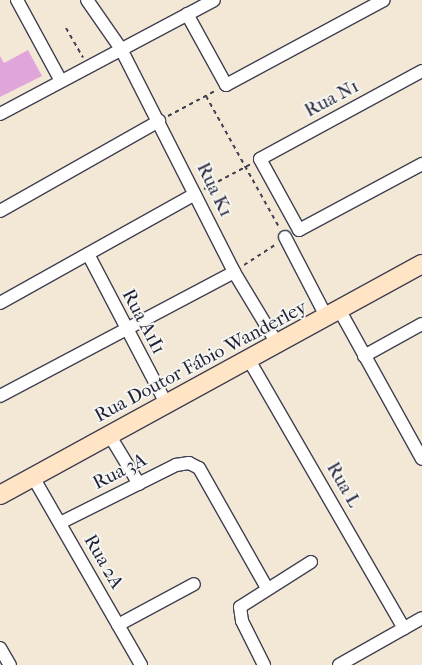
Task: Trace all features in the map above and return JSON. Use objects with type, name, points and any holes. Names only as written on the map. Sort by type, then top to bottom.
[{"type":"street","points":[[17,0],[61,81]]},
{"type":"street","points":[[87,0],[121,49]]},
{"type":"street","points":[[0,114],[214,0]]},
{"type":"street","points":[[187,14],[226,86],[384,0]]},
{"type":"street","name":"Rua K1","points":[[121,49],[234,272],[278,345]]},
{"type":"street","name":"Rua N1","points":[[260,159],[422,71]]},
{"type":"street","points":[[0,211],[159,121]]},
{"type":"street","points":[[260,159],[299,230],[422,164]]},
{"type":"street","points":[[0,303],[195,194]]},
{"type":"street","points":[[285,237],[334,314],[364,356],[422,460]]},
{"type":"street","name":"Rua A1I1","points":[[88,254],[124,330],[167,405]]},
{"type":"street","name":"Rua Doutor Fábio Wanderley","points":[[0,495],[278,345],[422,264]]},
{"type":"street","points":[[0,396],[234,272]]},
{"type":"street","points":[[364,356],[422,324]]},
{"type":"street","name":"Rua L","points":[[249,360],[404,628]]},
{"type":"street","points":[[110,436],[139,484]]},
{"type":"street","name":"Rua 3A","points":[[60,523],[182,463],[199,468],[267,588]]},
{"type":"street","name":"Rua 2A","points":[[33,477],[141,665]]},
{"type":"street","points":[[264,665],[239,614],[245,600],[311,562]]},
{"type":"street","points":[[118,625],[194,584]]},
{"type":"street","points":[[339,665],[422,618]]},
{"type":"street","points":[[0,648],[10,665]]},
{"type":"path","points":[[66,28],[88,67]]},
{"type":"path","points":[[159,121],[226,86]]},
{"type":"path","points":[[206,96],[244,168],[285,237],[234,272]]},
{"type":"path","points":[[195,194],[260,159]]},
{"type":"building","points":[[28,50],[42,76],[0,97],[0,56],[4,63]]}]
